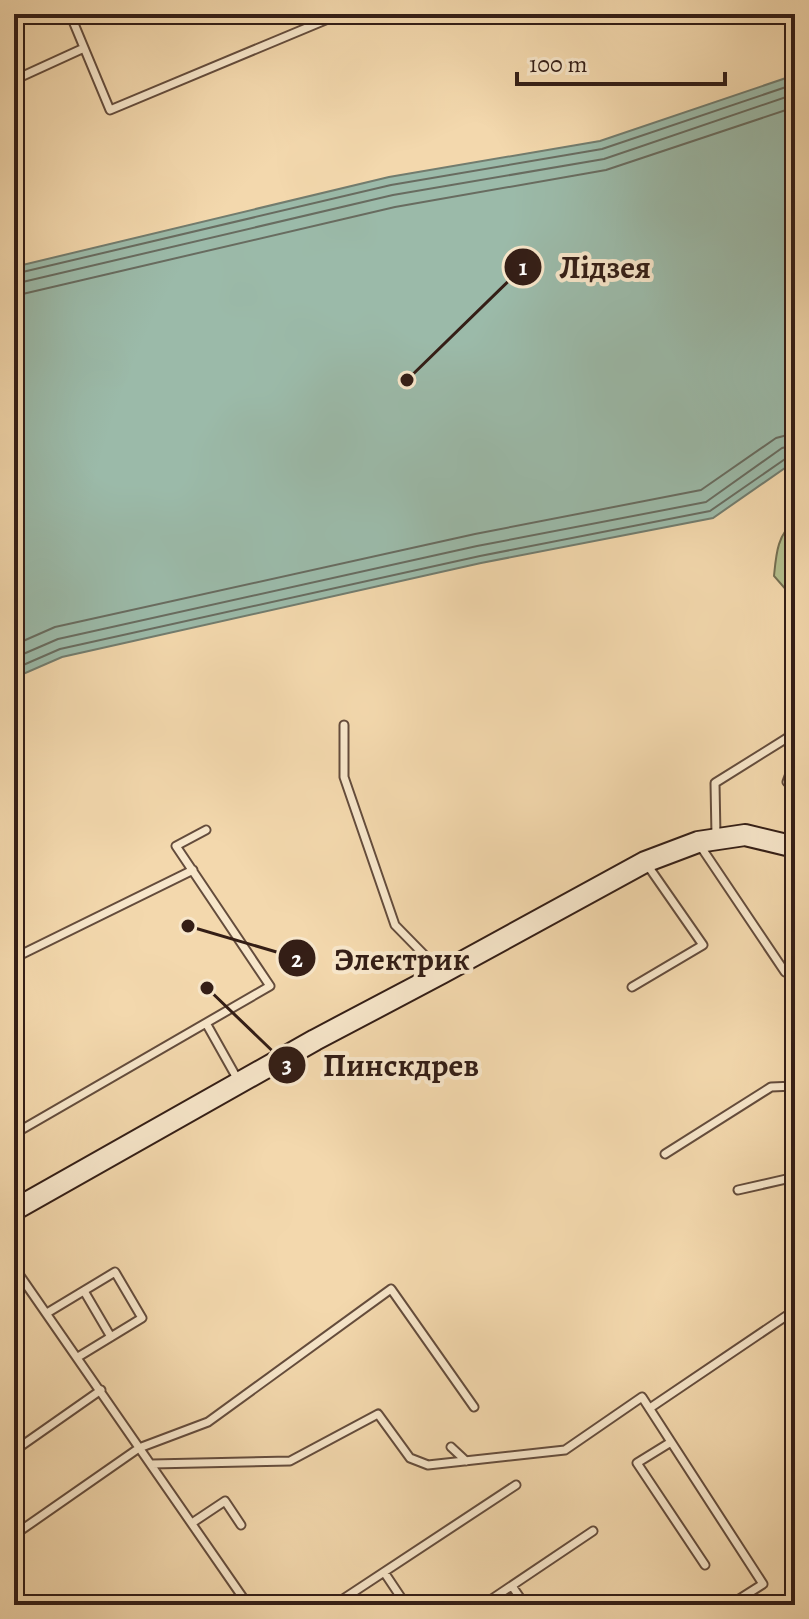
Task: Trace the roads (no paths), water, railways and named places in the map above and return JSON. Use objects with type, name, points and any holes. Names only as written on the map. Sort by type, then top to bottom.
[{"type":"street","points":[[14,1210],[315,1040],[645,862],[707,840],[745,835],[795,847]]},
{"type":"lane","points":[[70,14],[110,110],[340,14]]},
{"type":"lane","points":[[14,80],[84,48]]},
{"type":"lane","points":[[344,725],[344,777],[395,925],[442,973]]},
{"type":"lane","points":[[785,972],[707,840],[715,783],[795,733]]},
{"type":"lane","points":[[795,760],[787,782],[795,785]]},
{"type":"lane","points":[[14,1134],[270,986],[176,846],[206,830]]},
{"type":"lane","points":[[632,987],[703,945],[645,862]]},
{"type":"lane","points":[[14,958],[193,870]]},
{"type":"lane","points":[[206,1023],[239,1082]]},
{"type":"lane","points":[[665,1154],[771,1087],[795,1086]]},
{"type":"lane","points":[[738,1190],[795,1177]]},
{"type":"lane","points":[[14,1267],[248,1605]]},
{"type":"lane","points":[[47,1313],[115,1272],[142,1318],[78,1357]]},
{"type":"lane","points":[[17,1533],[139,1448],[208,1422],[391,1289],[474,1407]]},
{"type":"lane","points":[[84,1291],[111,1337]]},
{"type":"lane","points":[[650,1408],[795,1310]]},
{"type":"lane","points":[[14,1451],[101,1390]]},
{"type":"lane","points":[[152,1464],[290,1461],[378,1414],[410,1458],[428,1465],[565,1450],[642,1397],[763,1584],[730,1605]]},
{"type":"lane","points":[[671,1442],[637,1463],[705,1565]]},
{"type":"lane","points":[[451,1447],[466,1461]]},
{"type":"lane","points":[[334,1605],[516,1485]]},
{"type":"lane","points":[[192,1523],[225,1501],[241,1525]]},
{"type":"lane","points":[[483,1605],[593,1531]]},
{"type":"lane","points":[[384,1572],[406,1605]]},
{"type":"lane","points":[[512,1586],[525,1605]]},
{"type":"water","points":[[795,75],[795,461],[713,518],[481,563],[62,657],[14,678],[14,267],[389,177],[600,141]]},
{"type":"place","name":"Лідзея","points":[[407,380]]},
{"type":"place","name":"Электрик","points":[[188,926]]},
{"type":"place","name":"Пинскдрев","points":[[207,988]]}]
